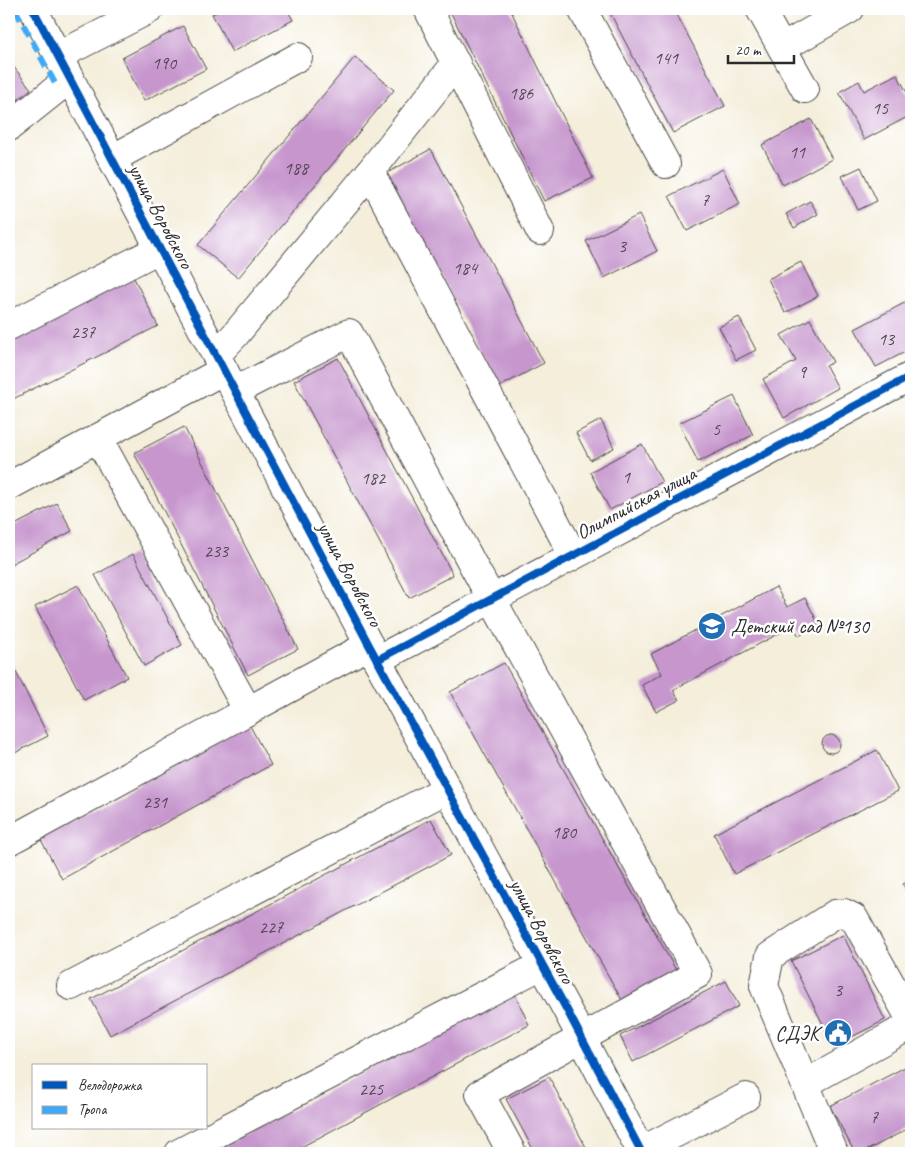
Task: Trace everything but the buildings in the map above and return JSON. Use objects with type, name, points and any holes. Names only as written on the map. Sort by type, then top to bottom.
[{"type":"street","name":"улица Воровского","points":[[33,9],[373,653],[641,1152]]},
{"type":"street","points":[[9,127],[63,67],[150,9]]},
{"type":"street","points":[[428,9],[540,231]]},
{"type":"street","points":[[582,9],[666,164]]},
{"type":"street","points":[[760,9],[805,89]]},
{"type":"street","points":[[782,48],[850,9]]},
{"type":"street","points":[[112,159],[298,57]]},
{"type":"street","points":[[225,372],[236,335],[370,172],[456,63]]},
{"type":"street","points":[[370,172],[573,555]]},
{"type":"street","points":[[9,326],[159,249]]},
{"type":"street","points":[[9,486],[225,372],[349,333],[491,599],[698,974],[480,1094],[512,1153]]},
{"type":"street","name":"Олимпийская улица","points":[[9,841],[248,711],[491,599],[911,376]]},
{"type":"street","points":[[98,438],[248,711]]},
{"type":"street","points":[[71,986],[447,789]]},
{"type":"street","points":[[834,1153],[764,986],[770,956],[835,914],[844,913],[854,918],[911,1020]]},
{"type":"street","points":[[179,1153],[542,965]]},
{"type":"street","points":[[805,1084],[911,1025]]},
{"type":"street","points":[[641,1152],[746,1097]]},
{"type":"marked path","points":[[15,9],[57,87]]},
{"type":"cycle path","points":[[33,9],[369,645],[568,1012],[642,1153]]},
{"type":"cycle path","points":[[377,660],[911,376]]},
{"type":"place","name":"Детский сад №130","points":[[712,626]]},
{"type":"place","name":"СДЭК","points":[[838,1033]]}]
